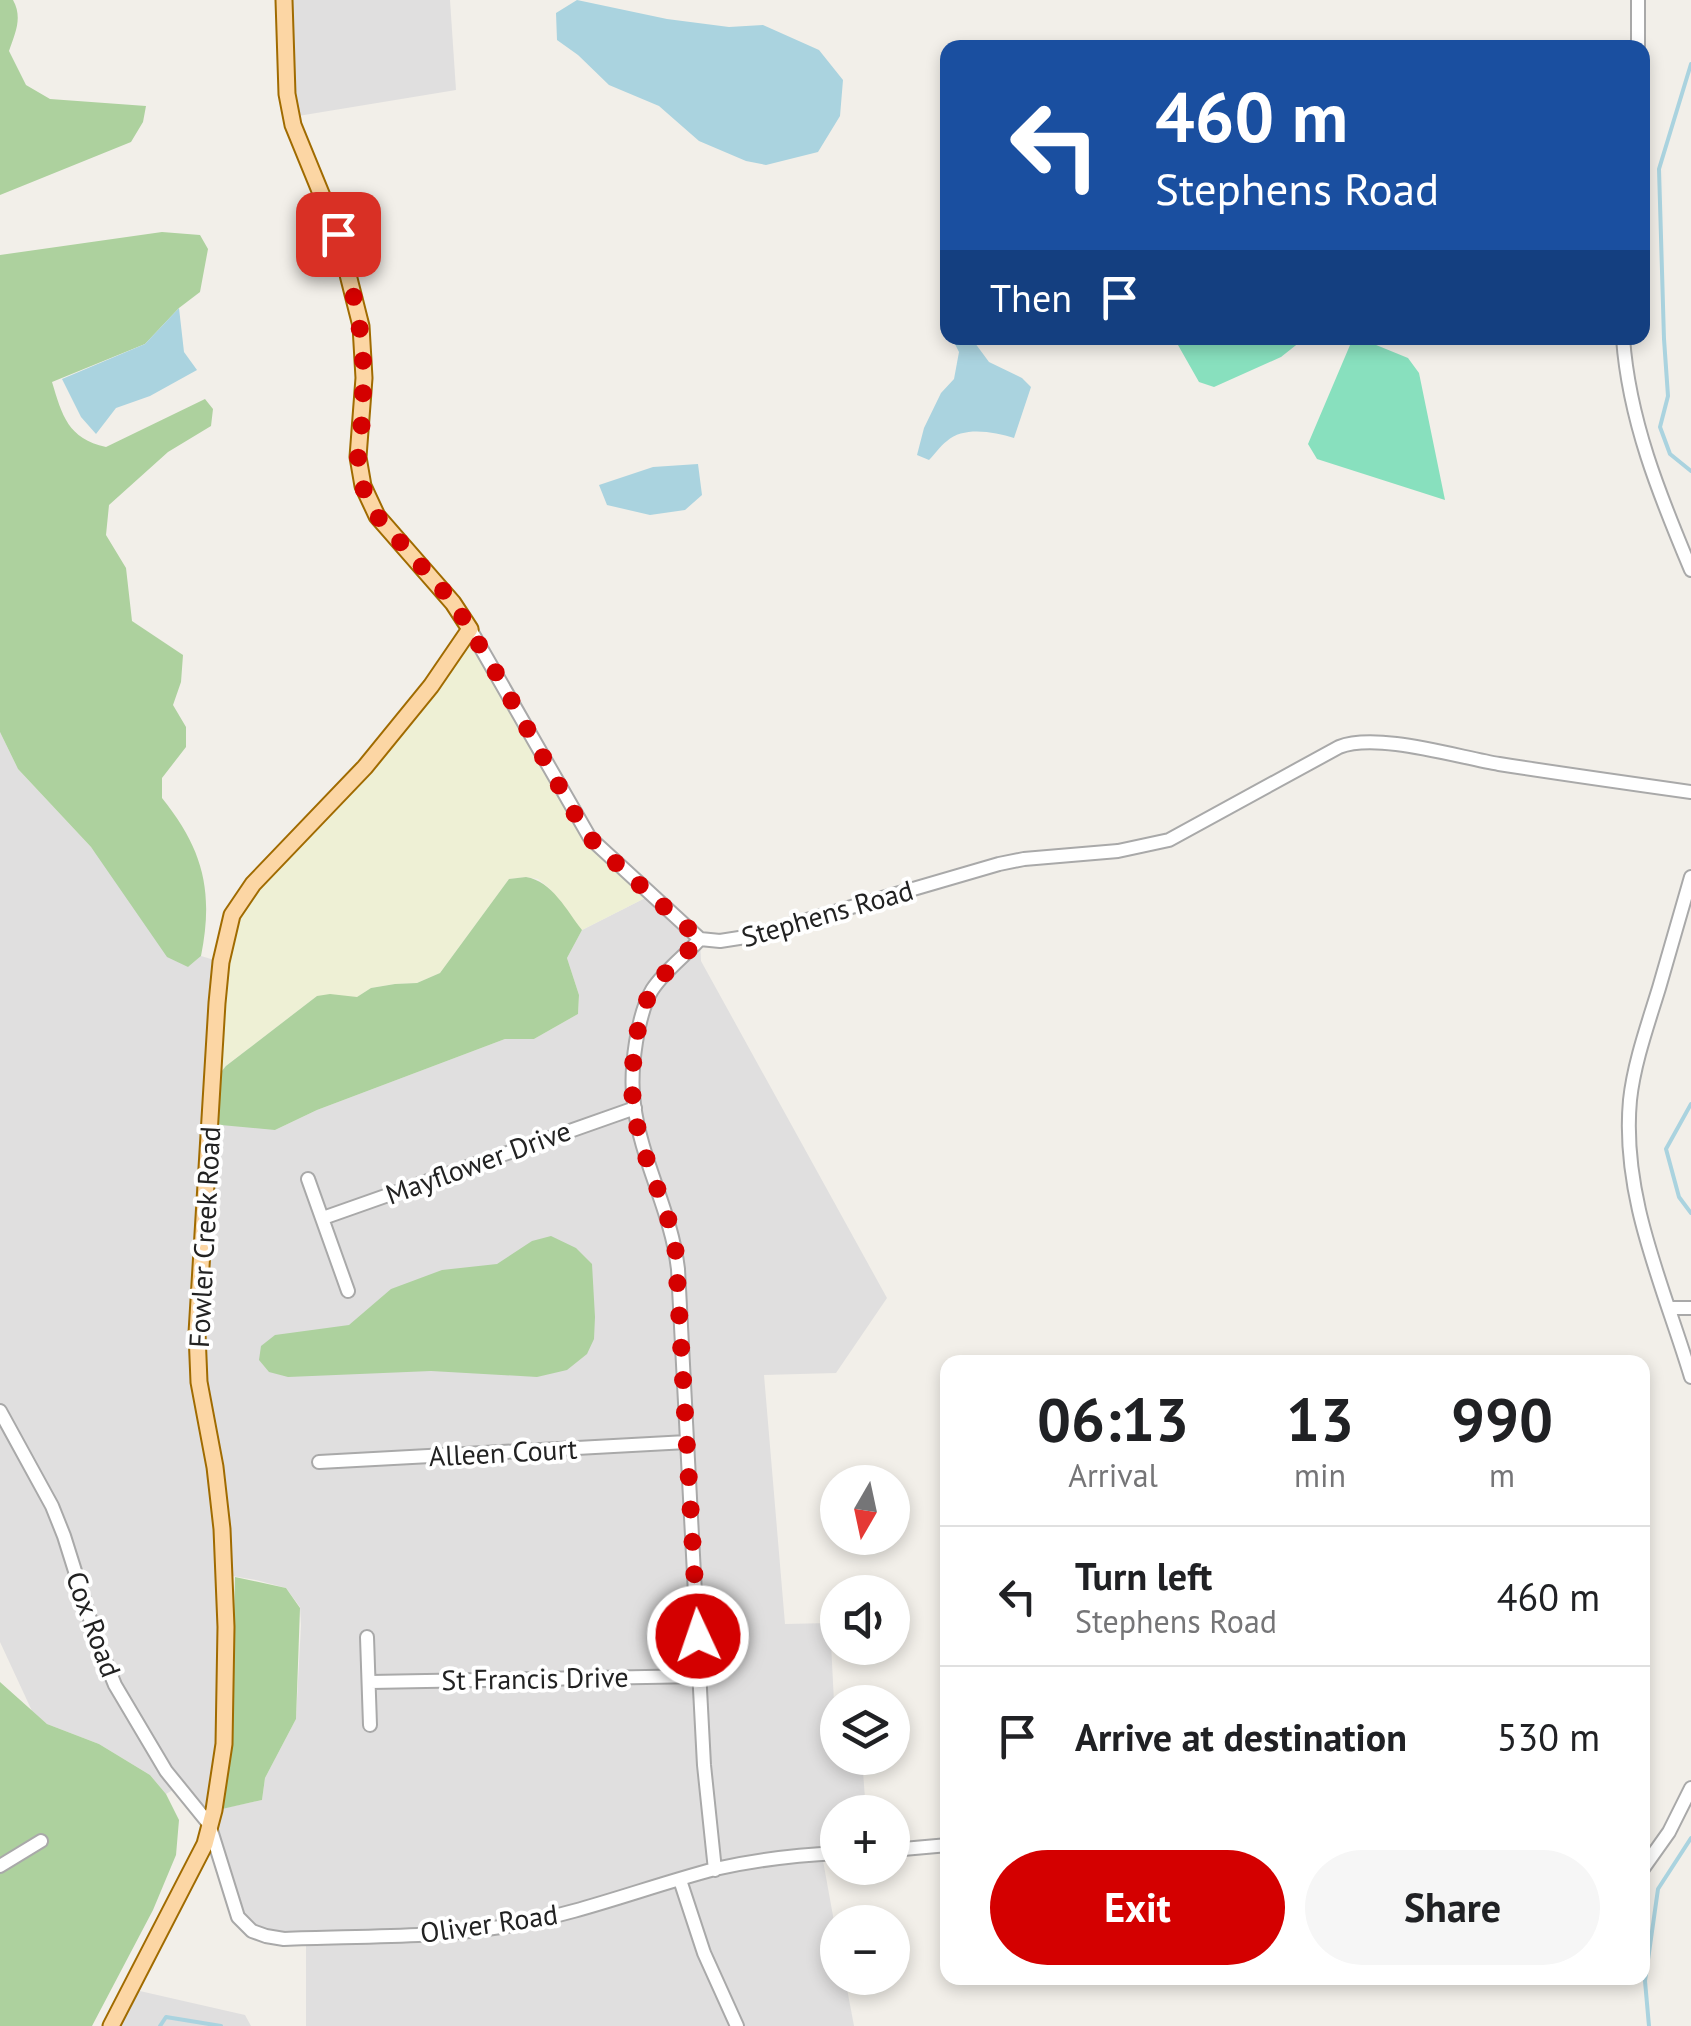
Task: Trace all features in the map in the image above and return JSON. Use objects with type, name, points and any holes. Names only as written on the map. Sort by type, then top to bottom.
[{"type":"main road","name":"Stephens Road","points":[[284,0],[287,94],[293,125],[338,234],[361,326],[364,378],[358,458],[362,486],[377,516],[454,603],[470,629]]},
{"type":"main road","name":"Fowler Creek Road","points":[[112,2026],[205,1844],[224,1744],[225,1575],[215,1467],[199,1382],[197,1333],[217,1003],[225,937],[232,915],[253,884],[365,766],[431,686],[470,629]]},
{"type":"street","points":[[1638,0],[1638,40]]},
{"type":"street","points":[[1624,345],[1637,426],[1656,486],[1691,570]]},
{"type":"street","name":"Stephens Road","points":[[470,629],[590,838],[700,939],[720,941],[752,936],[1024,859],[1153,845],[1192,829],[1338,747],[1355,742],[1691,792]]},
{"type":"street","points":[[1691,877],[1630,1100],[1630,1151],[1642,1226],[1691,1377]]},
{"type":"street","points":[[700,939],[665,974],[643,1010],[634,1053],[634,1108],[675,1242],[704,1765],[715,1870]]},
{"type":"street","name":"Mayflower Drive","points":[[322,1218],[634,1108]]},
{"type":"street","points":[[308,1178],[348,1291]]},
{"type":"street","points":[[1670,1308],[1691,1308]]},
{"type":"street","name":"Cox Road","points":[[0,1411],[52,1506],[96,1638],[116,1685],[160,1763],[209,1824]]},
{"type":"street","name":"Alleen Court","points":[[319,1462],[688,1442]]},
{"type":"street","points":[[367,1637],[370,1726]]},
{"type":"street","name":"St Francis Drive","points":[[370,1682],[700,1676]]},
{"type":"street","points":[[1650,1859],[1669,1832],[1691,1788]]},
{"type":"street","name":"Oliver Road","points":[[209,1824],[238,1916],[252,1931],[284,1939],[508,1926],[596,1906],[715,1870],[820,1854]]},
{"type":"street","points":[[0,1866],[41,1841]]},
{"type":"street","points":[[910,1849],[940,1847]]},
{"type":"street","points":[[680,1880],[704,1952],[736,2026]]},
{"type":"shaded area","points":[[284,0],[450,0],[456,90],[292,117]]},
{"type":"shaded area","points":[[0,732],[18,769],[91,847],[188,967],[201,956],[221,962],[275,1130],[317,1110],[505,1039],[534,1039],[578,1014],[579,995],[567,958],[582,930],[653,894],[700,939],[701,961],[887,1298],[836,1373],[764,1375],[785,1624],[820,1623],[820,1665],[832,1665],[833,1685],[820,1685],[820,1775],[863,1775],[865,1795],[820,1795],[820,1885],[827,1885],[831,1905],[820,1905],[820,1995],[848,1995],[854,2026],[306,2026],[306,1938],[244,1925],[209,1824],[178,1787],[166,1794],[150,1775],[99,1744],[47,1724],[32,1711],[0,1642]],"holes":[[[226,1575],[286,1588],[300,1607],[296,1719],[265,1778],[262,1800],[215,1810]]]},
{"type":"shaded area","points":[[131,1989],[245,2015],[251,2026],[111,2026]]},
{"type":"green space","points":[[0,0],[13,0],[16,7],[17,26],[9,51],[26,85],[50,99],[146,106],[143,122],[131,142],[0,195]]},
{"type":"green space","points":[[162,232],[200,235],[208,249],[200,292],[145,344],[52,382],[68,424],[83,438],[106,447],[205,399],[213,409],[211,426],[168,452],[109,505],[106,535],[126,568],[132,621],[183,655],[181,682],[173,705],[186,727],[186,747],[162,778],[162,798],[196,853],[205,891],[201,956],[188,967],[167,957],[91,847],[18,769],[0,732],[0,255]]},
{"type":"green space","points":[[1178,345],[1296,345],[1281,357],[1214,387],[1199,382]]},
{"type":"green space","points":[[1350,345],[1376,345],[1408,358],[1419,373],[1445,500],[1317,459],[1308,444]]},
{"type":"green space","points":[[470,629],[590,838],[653,894],[582,930],[538,879],[509,879],[440,973],[417,983],[371,988],[357,997],[317,996],[226,1066],[213,1082],[232,915],[329,806]]},
{"type":"green space","points":[[526,877],[544,884],[582,930],[567,958],[579,995],[578,1014],[534,1039],[505,1039],[317,1110],[275,1130],[210,1124],[213,1082],[226,1066],[317,996],[357,997],[371,988],[417,983],[440,973],[509,879]]},
{"type":"green space","points":[[551,1236],[576,1248],[592,1264],[594,1339],[587,1354],[567,1370],[537,1377],[431,1371],[288,1377],[269,1372],[259,1360],[261,1346],[275,1335],[349,1325],[391,1289],[442,1270],[497,1264],[532,1241]]},
{"type":"green space","points":[[235,1577],[286,1588],[300,1608],[296,1719],[265,1778],[262,1800],[222,1809],[230,1761]]},
{"type":"green space","points":[[0,1682],[47,1724],[99,1744],[150,1775],[166,1794],[179,1820],[176,1855],[153,1910],[92,2026],[0,2026]]},
{"type":"water","points":[[577,0],[667,19],[729,27],[763,25],[819,50],[843,80],[840,116],[818,152],[766,165],[699,141],[659,106],[609,85],[557,40],[556,13]]},
{"type":"water","points":[[179,308],[184,352],[197,370],[150,396],[116,408],[96,434],[81,417],[62,379],[145,344]]},
{"type":"water","points":[[956,345],[976,345],[989,362],[1022,378],[1031,387],[1014,438],[988,432],[962,433],[944,443],[929,460],[917,455],[924,428],[941,393],[954,379],[959,352]]},
{"type":"water","points":[[698,464],[702,495],[685,510],[650,515],[607,505],[599,485],[653,467]]},
{"type":"waterway","points":[[1691,64],[1659,169],[1668,396],[1660,427],[1670,454],[1691,471]]},
{"type":"waterway","points":[[1691,1104],[1666,1149],[1679,1197],[1691,1213]]},
{"type":"waterway","points":[[1650,1946],[1658,1889],[1691,1838]]},
{"type":"waterway","points":[[1645,1985],[1649,2026]]},
{"type":"waterway","points":[[160,2026],[166,2017],[221,2026]]},
{"type":"route","points":[[338,234],[361,326],[364,378],[358,469],[368,502],[403,548],[454,603],[590,838],[700,939],[665,974],[643,1010],[634,1053],[633,1101],[645,1152],[675,1242],[698,1636]]}]
